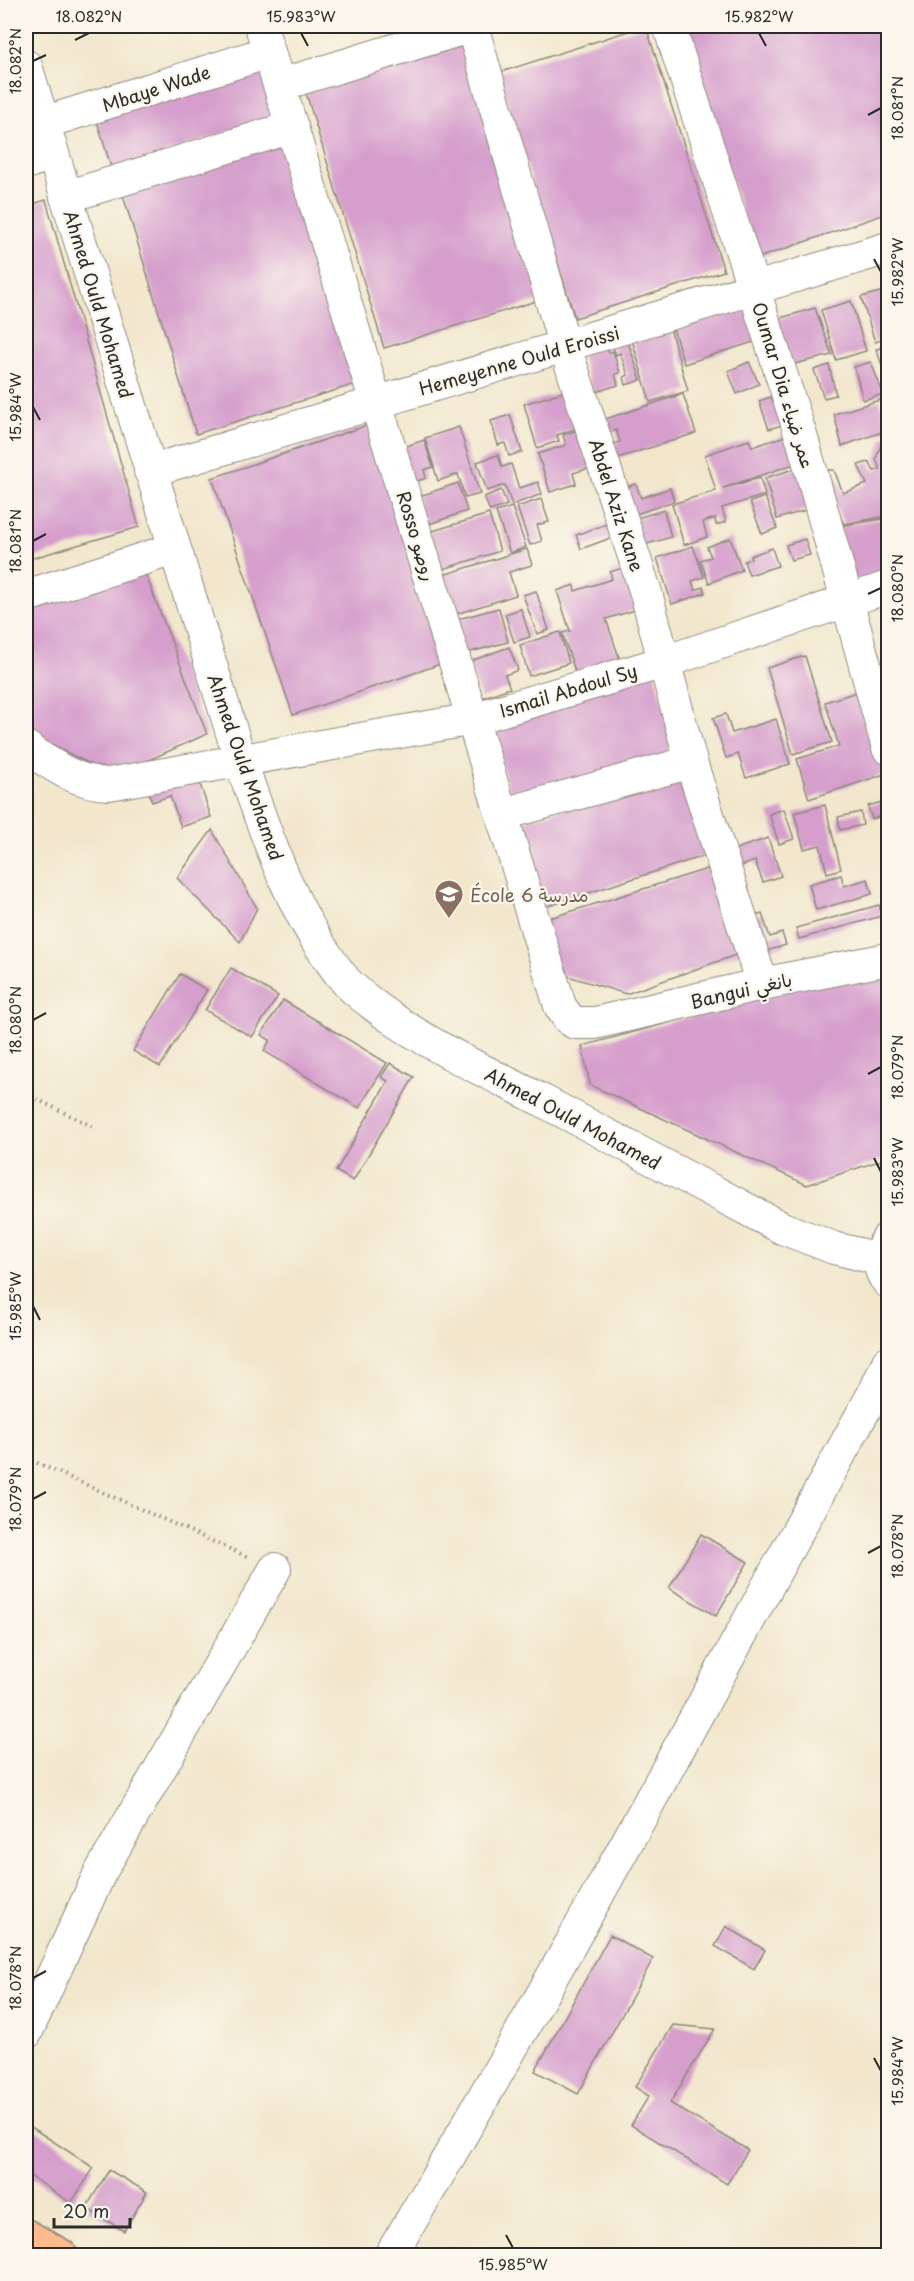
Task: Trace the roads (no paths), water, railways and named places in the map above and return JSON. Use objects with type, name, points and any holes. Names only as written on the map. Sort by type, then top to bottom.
[{"type":"main road","points":[[26,2236],[61,2256]]},
{"type":"street","points":[[280,85],[472,26]]},
{"type":"street","name":"Abdel Aziz Kane","points":[[472,26],[565,347],[646,593],[692,762],[762,984]]},
{"type":"street","name":"Oumar Dia عمر ضياء","points":[[669,26],[803,442],[888,748]]},
{"type":"street","name":"Rosso روصو","points":[[265,39],[560,1006],[569,1019],[575,1023],[595,1023]]},
{"type":"street","name":"Mbaye Wade","points":[[43,123],[265,39]]},
{"type":"street","name":"Ahmed Ould Mohamed","points":[[26,66],[43,123],[39,158],[66,197],[262,825],[300,909],[324,951],[346,981],[365,999],[399,1024],[459,1058],[782,1228],[834,1248],[885,1260]]},
{"type":"street","points":[[66,197],[292,127]]},
{"type":"street","name":"Hemeyenne Ould Eroissi","points":[[150,471],[888,248]]},
{"type":"street","points":[[26,596],[174,549]]},
{"type":"street","name":"Ismail Abdoul Sy","points":[[26,747],[66,774],[84,782],[109,784],[473,719],[664,662],[888,587]]},
{"type":"street","points":[[503,814],[692,762]]},
{"type":"street","name":"Bangui بانغي","points":[[595,1023],[762,984],[888,959]]},
{"type":"street","points":[[390,2256],[453,2150],[592,1903],[876,1389],[888,1362]]},
{"type":"street","points":[[26,2033],[100,1873],[275,1569]]},
{"type":"place","name":"École 6 مدرسة","points":[[449,920]]}]
